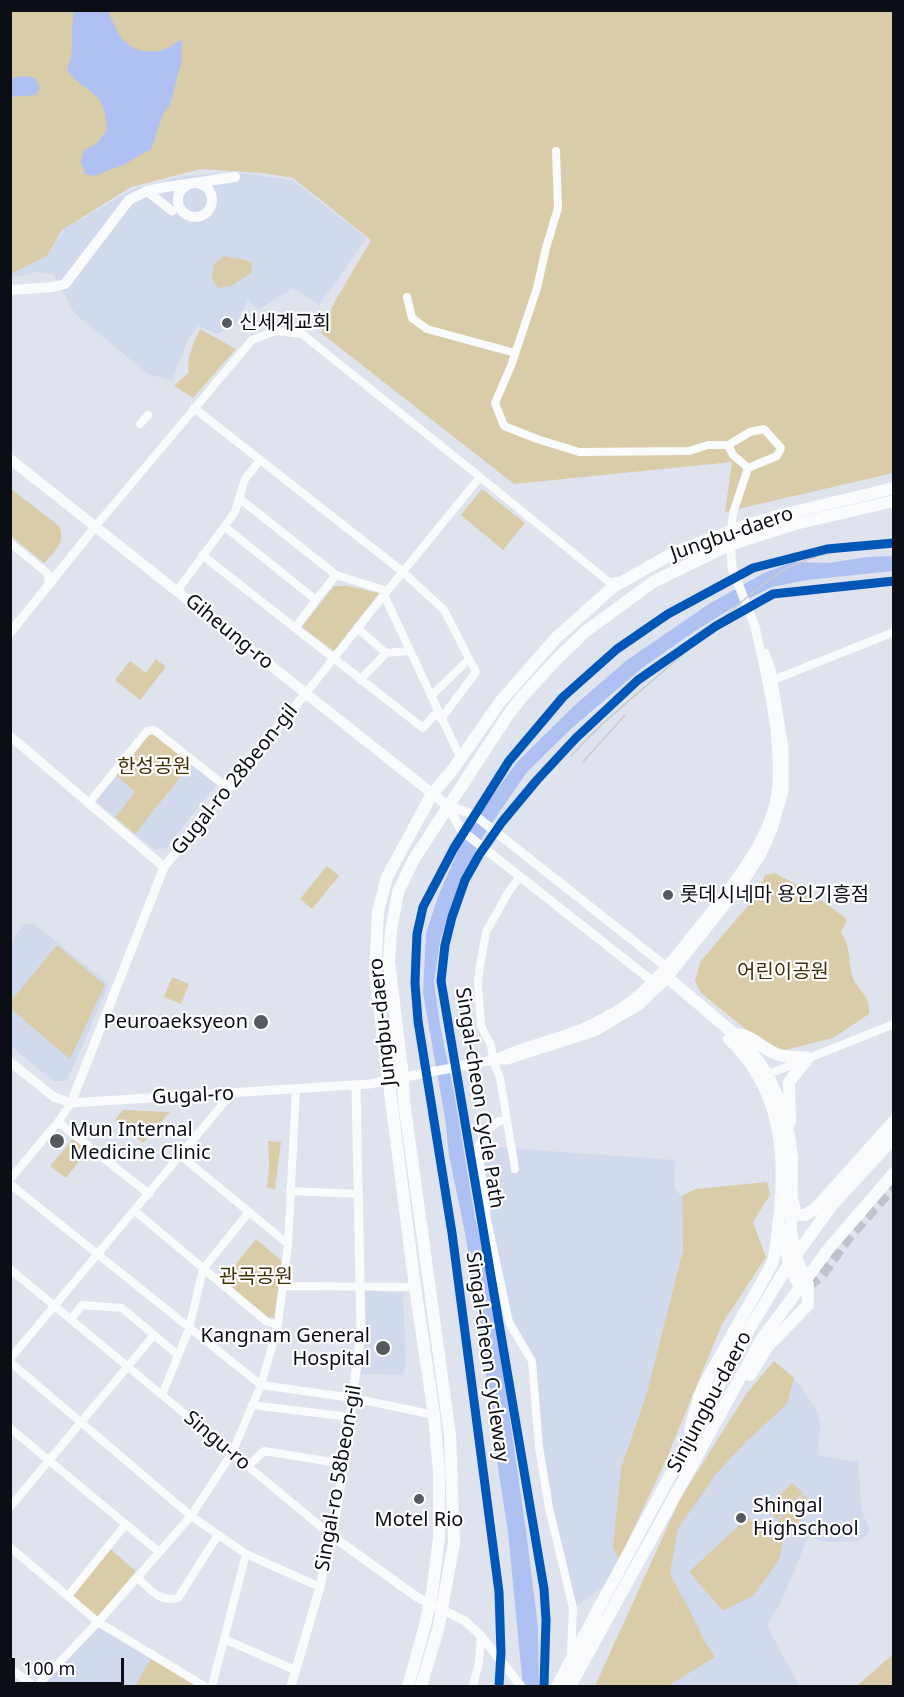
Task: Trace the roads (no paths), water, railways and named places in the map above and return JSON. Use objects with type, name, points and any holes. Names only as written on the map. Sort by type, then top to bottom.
[{"type":"main road","points":[[10,290],[65,284],[129,200],[147,191],[235,177]]},
{"type":"main road","name":"Giheung-ro","points":[[10,459],[448,806]]},
{"type":"main road","name":"Jungbu-daero","points":[[408,1686],[430,1605],[439,1537],[439,1473],[434,1415],[415,1287],[375,975],[378,912],[387,877],[432,794],[461,759],[500,702],[556,639],[613,587],[675,552],[731,531],[781,515],[894,488]]},
{"type":"main road","name":"Jungbu-daero","points":[[421,1686],[443,1611],[454,1543],[450,1435],[406,1113],[389,961],[391,932],[399,892],[414,859],[508,715],[556,660],[585,632],[653,582],[729,545],[795,524],[894,501]]},
{"type":"main road","points":[[664,978],[734,1034],[755,1055],[781,1140],[787,1200],[775,1253],[765,1278],[699,1397],[691,1452]]},
{"type":"main road","points":[[664,978],[730,1040],[780,1100],[788,1129],[792,1158],[784,1246],[790,1269],[798,1285],[808,1285],[808,1305],[763,1354],[719,1428],[691,1452]]},
{"type":"main road","points":[[734,1034],[745,1034],[778,1055],[808,1058]]},
{"type":"main road","points":[[788,1129],[791,1114],[789,1082],[808,1058]]},
{"type":"main road","points":[[787,1200],[798,1215],[805,1215],[815,1209],[894,1121]]},
{"type":"main road","name":"Sinjungbu-daero","points":[[570,1686],[691,1452],[744,1338],[785,1270],[833,1204],[894,1138]]},
{"type":"main road","name":"Sinjungbu-daero","points":[[557,1686],[691,1452],[761,1340],[830,1247],[894,1173]]},
{"type":"street","points":[[556,151],[558,208],[537,288],[495,404],[504,426],[537,440],[579,452],[689,451],[708,445],[728,445],[750,432],[764,429],[781,448],[777,456],[748,468],[733,513],[731,531]]},
{"type":"street","points":[[147,191],[172,211]]},
{"type":"street","points":[[407,297],[412,318],[427,329],[515,353]]},
{"type":"street","points":[[10,633],[95,526],[252,340],[275,331],[302,334],[609,582],[626,580]]},
{"type":"street","points":[[194,408],[403,572],[444,610],[476,672],[440,715],[423,728],[202,555]]},
{"type":"street","points":[[140,424],[148,415]]},
{"type":"street","points":[[728,445],[733,455],[748,468]]},
{"type":"street","points":[[177,591],[235,512],[245,479],[260,460]]},
{"type":"street","points":[[306,693],[480,477]]},
{"type":"street","points":[[239,498],[336,575],[385,593],[461,759]]},
{"type":"street","points":[[225,527],[316,600]]},
{"type":"street","name":"Gugal-ro","points":[[71,1103],[388,1082],[480,1062],[507,1060],[595,1032],[639,1006],[739,890],[762,854],[778,815],[784,791],[784,748],[770,681],[771,669],[732,568],[729,545],[731,531]]},
{"type":"street","points":[[10,543],[46,573],[49,578],[47,588]]},
{"type":"street","points":[[295,628],[336,575]]},
{"type":"street","points":[[601,598],[609,582]]},
{"type":"street","points":[[357,628],[386,652],[410,651]]},
{"type":"street","points":[[770,681],[894,632]]},
{"type":"street","points":[[360,680],[386,652]]},
{"type":"street","points":[[431,696],[469,659]]},
{"type":"street","name":"Gugal-ro 28beon-gil","points":[[71,1103],[164,867],[306,693]]},
{"type":"street","points":[[89,803],[147,730],[154,730],[229,789]]},
{"type":"street","name":"Gugal-ro 28beon-gil","points":[[10,736],[164,867]]},
{"type":"street","points":[[448,806],[473,814],[512,844],[664,978]]},
{"type":"street","points":[[448,806],[461,830],[520,877],[664,978]]},
{"type":"street","points":[[515,1169],[500,1078],[493,1060],[491,1046],[481,1026],[479,993],[480,965],[486,932],[509,891],[520,877]]},
{"type":"street","points":[[762,1076],[894,1024]]},
{"type":"street","points":[[10,1062],[54,1096],[71,1103],[10,1179]]},
{"type":"street","name":"Singal-ro 58beon-gil","points":[[291,1686],[320,1587],[332,1536],[361,1332],[356,1084]]},
{"type":"street","points":[[10,1668],[36,1686],[98,1622],[191,1516],[232,1453],[261,1385],[278,1325],[288,1244],[296,1089]]},
{"type":"street","points":[[232,1093],[10,1360],[191,1516],[246,1554],[320,1587]]},
{"type":"street","points":[[507,1120],[499,1121],[489,1128],[478,1146],[487,1219],[509,1322],[532,1361],[539,1447],[549,1508],[573,1608],[570,1686]]},
{"type":"street","points":[[58,1122],[149,1194]]},
{"type":"street","points":[[181,1156],[288,1244]]},
{"type":"street","points":[[10,1184],[97,1256],[261,1385],[353,1398],[434,1415]]},
{"type":"street","points":[[290,1191],[358,1194]]},
{"type":"street","points":[[135,1211],[267,1322],[278,1325]]},
{"type":"street","points":[[162,1395],[189,1329],[203,1269],[249,1212]]},
{"type":"street","name":"Singu-ro","points":[[10,1269],[332,1536],[430,1605],[452,1613],[465,1621],[481,1636],[521,1686]]},
{"type":"street","points":[[283,1286],[415,1287]]},
{"type":"street","points":[[71,1319],[82,1305],[122,1308],[178,1355]]},
{"type":"street","points":[[10,1507],[154,1335]]},
{"type":"street","points":[[252,1405],[350,1417]]},
{"type":"street","points":[[10,1428],[159,1552]]},
{"type":"street","points":[[248,1466],[264,1451],[344,1464]]},
{"type":"street","points":[[68,1596],[126,1524]]},
{"type":"street","points":[[137,1577],[159,1598],[168,1600],[178,1598],[218,1535]]},
{"type":"street","points":[[10,1547],[98,1622],[204,1686]]},
{"type":"street","points":[[212,1686],[246,1554]]},
{"type":"street","points":[[473,1686],[479,1662],[481,1636]]},
{"type":"street","points":[[224,1639],[295,1670]]},
{"type":"water","points":[[72,11],[108,11],[124,41],[129,46],[143,51],[163,50],[182,40],[181,63],[170,105],[164,112],[151,149],[123,165],[94,176],[85,174],[81,161],[84,150],[96,144],[107,130],[106,121],[97,97],[67,70],[72,50]]},
{"type":"water","points":[[24,76],[35,78],[40,87],[36,95],[11,97],[11,78]]},
{"type":"water","points":[[893,556],[893,571],[807,580],[772,587],[740,603],[695,631],[642,668],[572,728],[527,772],[483,836],[459,883],[448,915],[440,942],[434,982],[475,1218],[489,1274],[538,1628],[539,1686],[520,1686],[522,1677],[508,1532],[487,1380],[466,1238],[449,1155],[445,1118],[423,993],[426,933],[439,894],[459,849],[474,822],[517,762],[575,705],[627,660],[709,604],[764,573],[793,562],[828,563]]},
{"type":"tunnel","points":[[808,1285],[821,1275],[848,1237],[894,1185]]},
{"type":"tram line","points":[[571,756],[613,714],[776,575],[801,562],[826,554],[894,543]]},
{"type":"tram line","points":[[583,762],[625,715]]},
{"type":"place","name":"신세계교회","points":[[227,323]]},
{"type":"place","name":"롯데시네마 용인기흥점","points":[[668,895]]},
{"type":"place","name":"Peuroaeksyeon","points":[[261,1022]]},
{"type":"place","name":"Mun Internal Medicine Clinic","points":[[57,1141]]},
{"type":"place","name":"Kangnam General Hospital","points":[[383,1348]]},
{"type":"place","name":"Motel Rio","points":[[419,1499]]},
{"type":"place","name":"Shingal Highschool","points":[[741,1518]]},
{"type":"park label","name":"한성공원","points":[[154,767]]},
{"type":"park label","name":"어린이공원","points":[[783,972]]},
{"type":"park label","name":"관곡공원","points":[[256,1277]]}]
